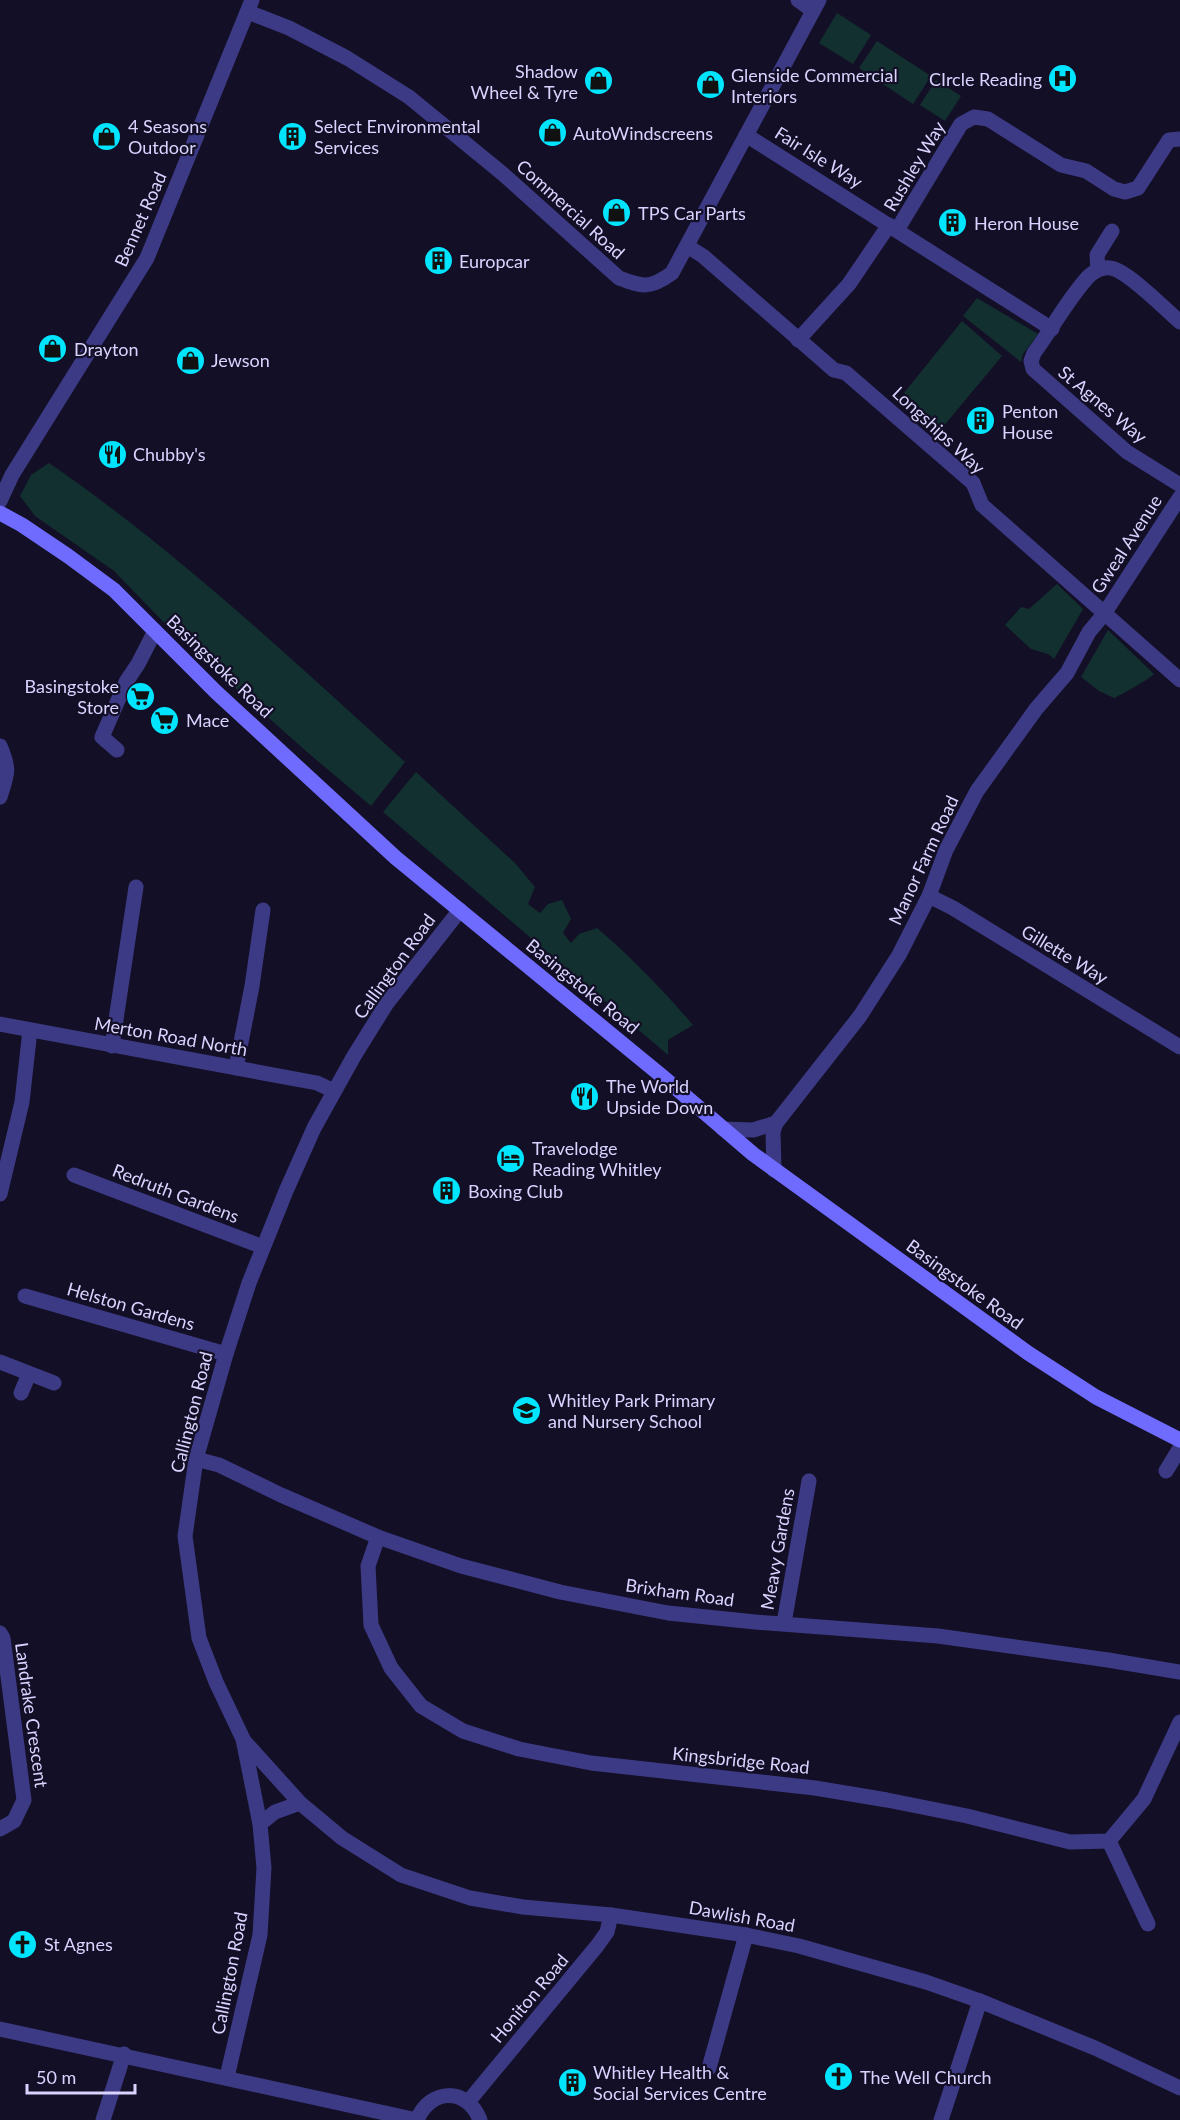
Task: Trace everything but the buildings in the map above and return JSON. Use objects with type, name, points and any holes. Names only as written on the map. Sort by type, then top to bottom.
[{"type":"main road","name":"Basingstoke Road","points":[[0,513],[68,556],[114,590],[216,692],[396,858],[774,1170],[1028,1353],[1096,1397],[1180,1440]]},
{"type":"street","points":[[798,0],[816,6]]},
{"type":"street","name":"Commercial Road","points":[[250,6],[347,58],[410,97],[503,174],[619,278],[640,286],[657,284],[672,273],[816,6]]},
{"type":"street","name":"Bennet Road","points":[[0,501],[12,475],[147,258],[250,6]]},
{"type":"street","name":"Rushley Way","points":[[798,340],[849,284],[893,228],[961,124],[974,117],[988,119],[1061,165],[1086,171],[1114,189],[1125,192],[1138,188],[1175,139]]},
{"type":"street","name":"Fair Isle Way","points":[[746,135],[1052,329]]},
{"type":"street","points":[[1098,269],[1097,255],[1112,231]]},
{"type":"street","name":"Longships Way","points":[[687,246],[703,256],[834,370],[846,373],[973,483],[982,505],[1180,680]]},
{"type":"street","points":[[1052,329],[1089,276],[1098,269],[1111,268],[1126,275],[1180,322]]},
{"type":"street","name":"St Agnes Way","points":[[1052,329],[1034,352],[1031,361],[1033,369],[1127,452],[1180,485]]},
{"type":"street","name":"Gweal Avenue","points":[[1104,614],[1179,502]]},
{"type":"street","name":"Manor Farm Road","points":[[776,1123],[860,1016],[899,955],[929,896],[946,850],[977,791],[1036,709],[1066,673],[1089,632],[1104,614]]},
{"type":"street","points":[[117,750],[102,737],[126,682],[155,631]]},
{"type":"street","points":[[0,746],[8,765],[8,775],[0,797]]},
{"type":"street","points":[[112,1046],[136,887]]},
{"type":"street","name":"Gillette Way","points":[[929,896],[953,908],[1180,1047]]},
{"type":"street","points":[[236,1068],[252,986],[263,910]]},
{"type":"street","name":"Callington Road","points":[[227,2077],[260,1935],[264,1868],[260,1824],[243,1739],[216,1682],[199,1638],[185,1536],[196,1459],[226,1354],[263,1247],[314,1128],[387,1003],[460,910]]},
{"type":"street","name":"Merton Road North","points":[[0,1024],[317,1083],[334,1091]]},
{"type":"street","points":[[0,1194],[22,1102],[30,1030]]},
{"type":"street","points":[[723,1129],[753,1130],[776,1123]]},
{"type":"street","points":[[774,1170],[773,1132],[776,1123]]},
{"type":"street","name":"Redruth Gardens","points":[[74,1175],[263,1247]]},
{"type":"street","name":"Helston Gardens","points":[[25,1296],[226,1354]]},
{"type":"street","points":[[0,1362],[54,1383]]},
{"type":"street","points":[[21,1393],[29,1374]]},
{"type":"street","points":[[1166,1471],[1180,1448]]},
{"type":"street","name":"Brixham Road","points":[[196,1459],[219,1465],[281,1495],[378,1536],[461,1566],[560,1592],[668,1613],[938,1636],[1180,1672]]},
{"type":"street","name":"Meavy Gardens","points":[[784,1623],[809,1481]]},
{"type":"street","name":"Kingsbridge Road","points":[[378,1536],[368,1566],[371,1625],[391,1668],[421,1706],[463,1731],[519,1749],[591,1763],[815,1788],[944,1812],[1070,1842],[1109,1841]]},
{"type":"street","name":"Landrake Crescent","points":[[0,1633],[3,1638],[24,1800],[14,1821],[0,1829]]},
{"type":"street","points":[[1148,1924],[1109,1841],[1144,1799],[1180,1722]]},
{"type":"street","name":"Dawlish Road","points":[[243,1739],[300,1803],[342,1838],[401,1875],[470,1898],[523,1907],[611,1915],[746,1935],[799,1946],[926,1982],[980,2001],[1095,2048],[1180,2088]]},
{"type":"street","points":[[260,1824],[275,1812],[300,1803]]},
{"type":"street","name":"Honiton Road","points":[[468,2102],[597,1946],[607,1932],[611,1915]]},
{"type":"street","points":[[709,2068],[746,1935]]},
{"type":"street","points":[[941,2120],[980,2001]]},
{"type":"street","points":[[0,2029],[417,2120],[428,2102],[448,2095],[459,2097],[475,2109],[480,2120]]},
{"type":"street","points":[[104,2120],[123,2054]]},
{"type":"green space","points":[[837,13],[871,35],[853,64],[819,43]]},
{"type":"green space","points":[[877,41],[931,76],[913,104],[859,68]]},
{"type":"green space","points":[[936,80],[961,96],[945,121],[920,105]]},
{"type":"green space","points":[[977,298],[1038,334],[1023,354],[1021,362],[963,316]]},
{"type":"green space","points":[[962,321],[1002,356],[942,428],[904,393]]},
{"type":"green space","points":[[49,463],[188,569],[405,762],[371,806],[177,636],[114,571],[35,516],[20,496],[31,475]]},
{"type":"green space","points":[[1057,584],[1083,609],[1054,659],[1048,654],[1031,649],[1005,625],[1021,607],[1029,609]]},
{"type":"green space","points":[[1108,630],[1154,674],[1114,698],[1099,691],[1081,677]]},
{"type":"green space","points":[[416,772],[515,863],[535,887],[528,904],[540,913],[548,904],[562,900],[571,919],[563,933],[571,943],[579,934],[597,928],[635,963],[682,1012],[693,1025],[668,1040],[668,1055],[383,812]]},
{"type":"place","name":"CIrcle Reading","points":[[1063,79]]},
{"type":"place","name":"Shadow Wheel & Tyre","points":[[599,81]]},
{"type":"place","name":"Glenside Commercial Interiors","points":[[710,85]]},
{"type":"place","name":"AutoWindscreens","points":[[552,133]]},
{"type":"place","name":"4 Seasons Outdoor","points":[[107,136]]},
{"type":"place","name":"Select Environmental Services","points":[[293,136]]},
{"type":"place","name":"TPS Car Parts","points":[[617,213]]},
{"type":"place","name":"Heron House","points":[[953,223]]},
{"type":"place","name":"Europcar","points":[[438,261]]},
{"type":"place","name":"Drayton","points":[[53,349]]},
{"type":"place","name":"Jewson","points":[[190,360]]},
{"type":"place","name":"Penton House","points":[[981,421]]},
{"type":"place","name":"Chubby's","points":[[112,454]]},
{"type":"place","name":"Basingstoke Store","points":[[140,696]]},
{"type":"place","name":"Mace","points":[[165,720]]},
{"type":"place","name":"The World Upside Down","points":[[585,1096]]},
{"type":"place","name":"Travelodge Reading Whitley","points":[[511,1158]]},
{"type":"place","name":"Boxing Club","points":[[447,1191]]},
{"type":"place","name":"Whitley Park Primary and Nursery School","points":[[527,1410]]},
{"type":"place","name":"St Agnes","points":[[23,1944]]},
{"type":"place","name":"The Well Church","points":[[839,2077]]},
{"type":"place","name":"Whitley Health & Social Services Centre","points":[[572,2082]]}]
